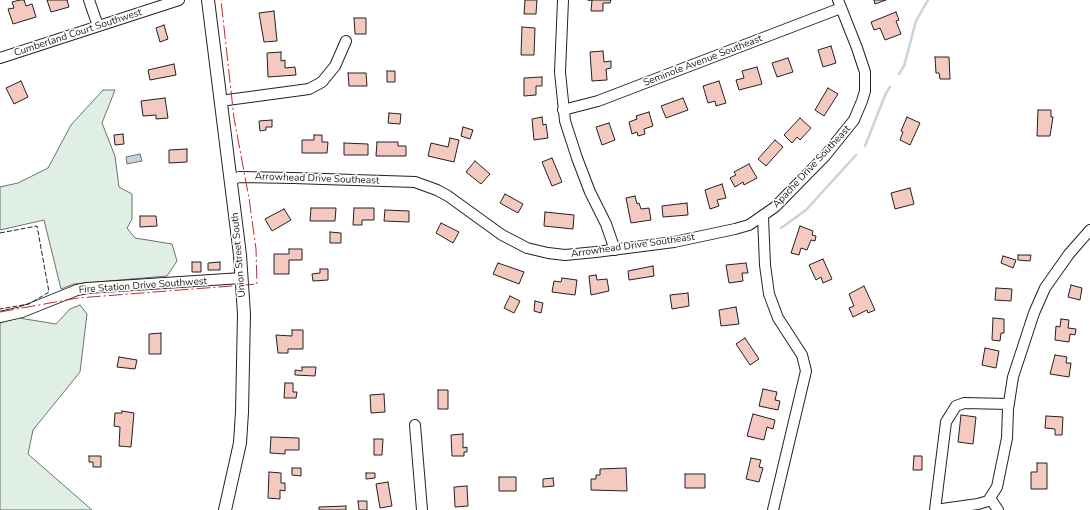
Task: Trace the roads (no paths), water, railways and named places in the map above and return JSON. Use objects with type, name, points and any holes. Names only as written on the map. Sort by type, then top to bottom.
[{"type":"main road","name":"Union Street South","points":[[208,0],[242,278],[244,314],[240,446],[225,510]]},
{"type":"street","points":[[89,0],[98,26]]},
{"type":"street","name":"Cumberland Court Southwest","points":[[0,58],[179,0]]},
{"type":"street","points":[[563,0],[560,72],[563,110],[576,158],[590,192],[606,224],[615,250]]},
{"type":"street","name":"Seminole Avenue Southeast","points":[[563,110],[598,101],[840,4]]},
{"type":"street","name":"Apache Drive Southeast","points":[[763,217],[775,207],[845,133],[854,120],[862,101],[865,86],[865,72],[840,4]]},
{"type":"street","points":[[220,101],[308,88],[322,82],[335,66],[346,41]]},
{"type":"street","name":"Arrowhead Drive Southeast","points":[[230,179],[240,177],[414,182],[437,190],[448,196],[502,235],[527,248],[565,255],[674,242],[735,229],[749,225],[763,217]]},
{"type":"street","points":[[763,217],[765,265],[769,294],[778,318],[802,355],[806,371],[773,510]]},
{"type":"street","points":[[1009,404],[964,403],[956,406],[946,422],[935,510],[978,504],[990,498],[997,487],[1001,475],[1007,438],[1009,404],[1013,377],[1040,301],[1045,288],[1065,260],[1090,230]]},
{"type":"street","name":"Fire Station Drive Southwest","points":[[0,317],[40,306],[77,290],[242,278]]},
{"type":"street","points":[[415,425],[422,510]]},
{"type":"street","points":[[990,498],[998,510]]},
{"type":"waterway","points":[[899,74],[904,66],[916,21],[928,0]]},
{"type":"waterway","points":[[865,146],[886,93],[890,87]]},
{"type":"waterway","points":[[781,228],[806,210],[856,155]]}]
